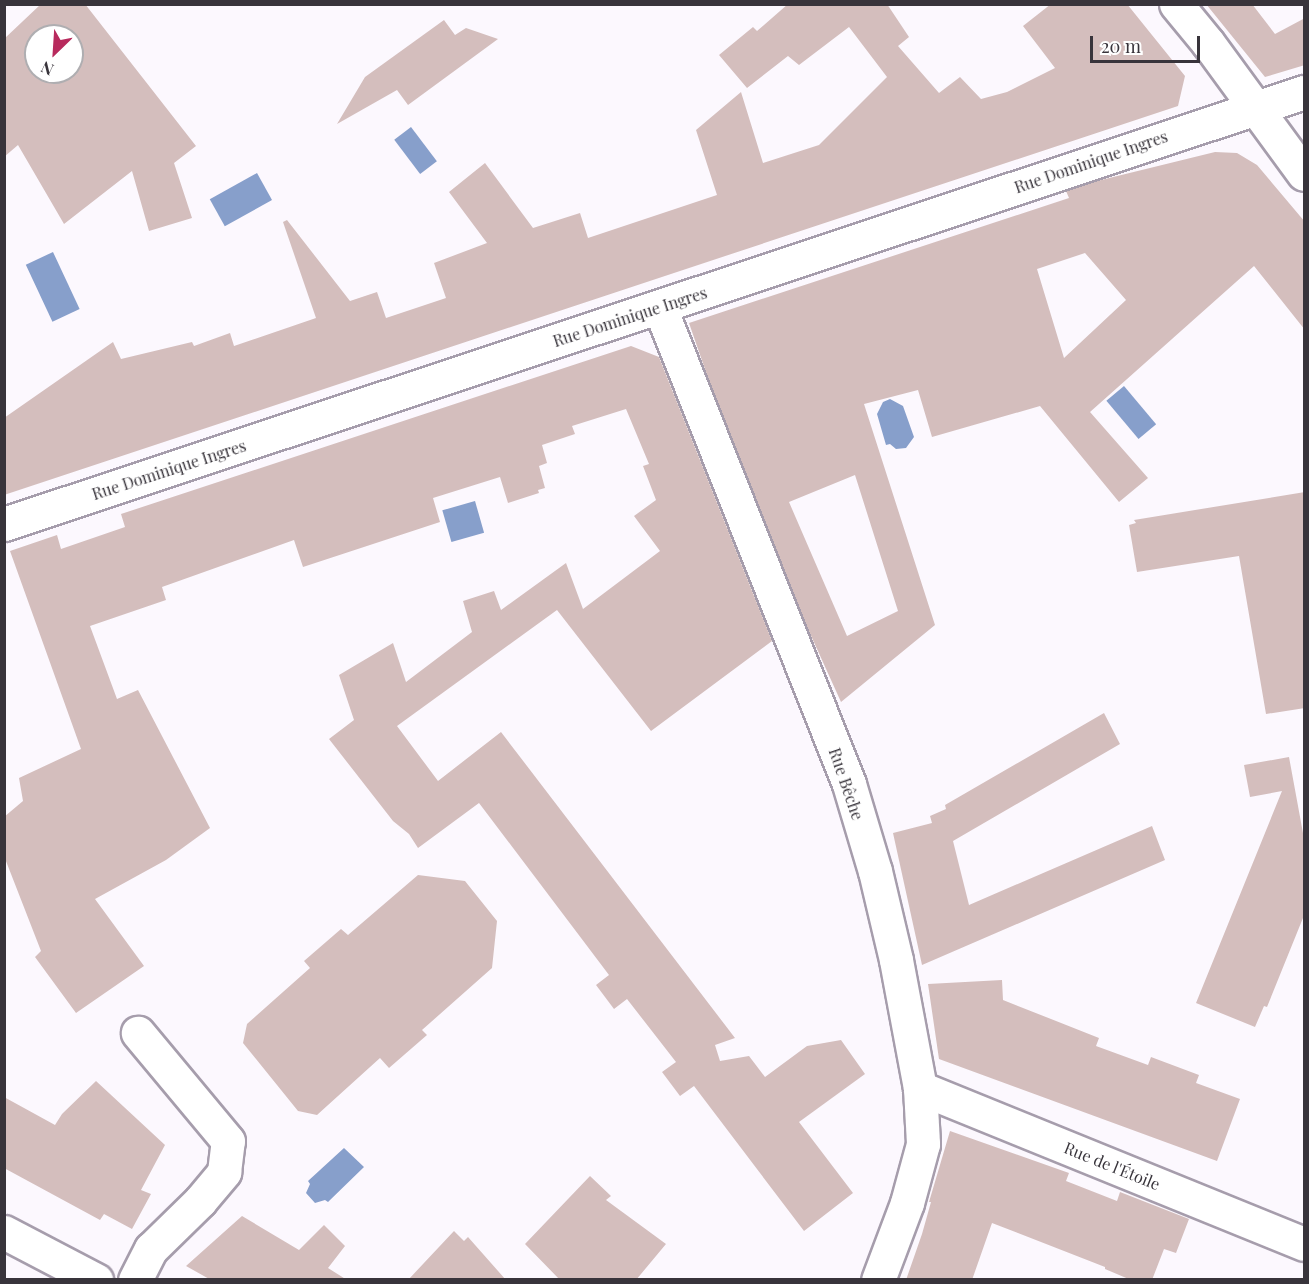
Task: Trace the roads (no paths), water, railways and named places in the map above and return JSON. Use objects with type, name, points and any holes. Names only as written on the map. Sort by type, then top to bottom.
[{"type":"street","points":[[1176,4],[1208,43],[1305,174]]},
{"type":"street","name":"Rue Dominique Ingres","points":[[4,524],[660,308],[1254,107],[1305,92]]},
{"type":"street","name":"Rue Bêche","points":[[660,308],[849,784],[875,871],[896,960],[920,1088],[923,1144],[907,1203],[878,1280]]},
{"type":"street","points":[[135,1280],[151,1249],[200,1201],[224,1172],[228,1141],[138,1033]]},
{"type":"street","name":"Rue de l'Étoile","points":[[920,1088],[1305,1244]]},
{"type":"street","points":[[4,1232],[96,1280]]},
{"type":"water","points":[[411,127],[437,161],[420,174],[394,140]]},
{"type":"water","points":[[257,173],[272,200],[225,226],[210,199]]},
{"type":"water","points":[[53,252],[80,309],[52,322],[26,265]]},
{"type":"water","points":[[1124,386],[1156,424],[1139,439],[1106,401]]},
{"type":"water","points":[[890,399],[903,406],[914,437],[906,448],[896,449],[890,444],[886,445],[877,414],[883,402]]},
{"type":"water","points":[[475,501],[484,533],[451,542],[442,510]]},
{"type":"water","points":[[344,1148],[364,1167],[328,1202],[325,1200],[315,1203],[306,1193],[310,1184],[308,1181]]}]
